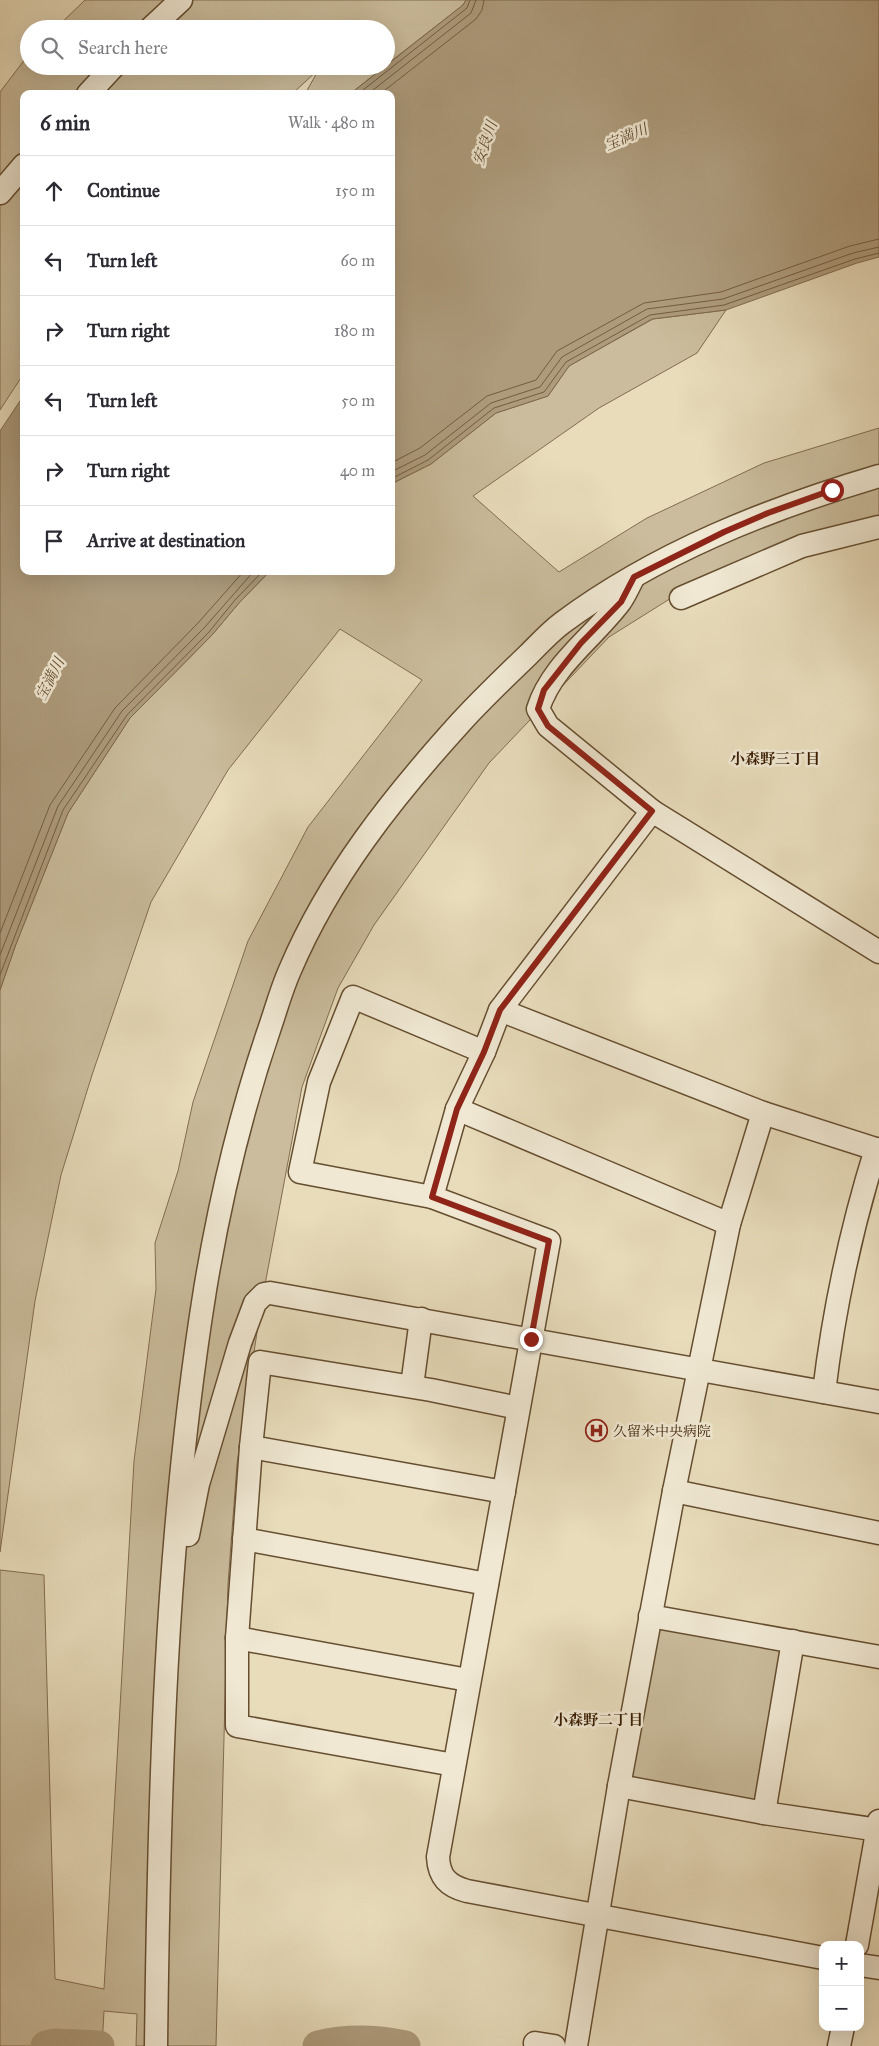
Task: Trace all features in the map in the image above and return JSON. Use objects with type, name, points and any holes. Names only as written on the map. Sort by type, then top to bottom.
[{"type":"street","points":[[160,20],[181,0]]},
{"type":"street","points":[[92,90],[106,75]]},
{"type":"street","points":[[0,193],[20,170]]},
{"type":"street","points":[[156,2046],[158,1926],[173,1558],[184,1442],[214,1237],[238,1128],[289,971],[325,899],[364,838],[421,766],[484,698],[557,626],[598,598],[634,577],[698,544],[768,513],[879,476]]},
{"type":"street","points":[[681,598],[802,546],[879,527]]},
{"type":"street","points":[[634,577],[621,602],[581,643],[544,690],[538,709],[548,726],[652,811],[879,952]]},
{"type":"street","points":[[432,1197],[457,1109],[484,1052],[500,1010],[652,811]]},
{"type":"street","points":[[484,1052],[353,997],[319,1082],[300,1172],[432,1197],[549,1241],[468,1680],[438,1857],[438,1868],[443,1879],[454,1888],[597,1917],[819,1957]]},
{"type":"street","points":[[500,1010],[763,1113],[877,1150],[843,1267],[832,1328],[824,1392]]},
{"type":"street","points":[[457,1109],[729,1224]]},
{"type":"street","points":[[576,2046],[619,1786],[674,1491],[729,1224],[763,1113]]},
{"type":"street","points":[[173,1558],[182,1553],[186,1544],[198,1484],[240,1343],[255,1303],[264,1294],[270,1293],[421,1319],[879,1402]]},
{"type":"street","points":[[412,1386],[421,1319]]},
{"type":"street","points":[[454,1765],[237,1726],[237,1638],[251,1447],[260,1362],[412,1386],[518,1408]]},
{"type":"street","points":[[251,1447],[504,1492]]},
{"type":"street","points":[[674,1491],[879,1533]]},
{"type":"street","points":[[244,1539],[487,1584]]},
{"type":"street","points":[[650,1616],[879,1657]]},
{"type":"street","points":[[237,1638],[468,1680]]},
{"type":"street","points":[[764,1813],[793,1641]]},
{"type":"street","points":[[619,1786],[764,1813],[879,1827],[858,1941]]},
{"type":"street","points":[[864,1965],[879,1968]]},
{"type":"street","points":[[840,2046],[842,2031]]},
{"type":"shaded area","points":[[85,0],[466,0],[463,5],[395,58],[395,20],[64,20]]},
{"type":"shaded area","points":[[20,66],[20,75],[313,75],[296,90],[20,90],[20,379],[0,410],[0,92]]},
{"type":"shaded area","points":[[316,75],[374,75],[355,90],[307,90]]},
{"type":"shaded area","points":[[726,310],[697,353],[599,408],[473,496],[559,572],[647,518],[764,463],[879,428],[879,519],[676,595],[609,637],[489,763],[374,925],[338,988],[302,1087],[261,1306],[237,1464],[228,1584],[216,2046],[136,2046],[137,2014],[104,2011],[102,2046],[0,2046],[0,1570],[44,1575],[55,1979],[104,1989],[134,1461],[156,1289],[155,1243],[178,1171],[193,1102],[248,941],[308,827],[422,680],[340,629],[228,770],[151,902],[92,1075],[61,1175],[35,1301],[0,1552],[0,990],[16,944],[68,813],[130,718],[212,635],[266,575],[395,575],[395,482],[431,464],[496,413],[548,396],[569,366],[653,319]]},
{"type":"shaded area","points":[[652,1621],[789,1644],[762,1804],[622,1782]]},
{"type":"water","points":[[466,0],[879,0],[879,257],[857,263],[726,310],[652,319],[569,366],[548,396],[496,413],[431,464],[395,482],[395,90],[355,90],[374,75],[395,75],[395,59],[463,5]]},
{"type":"water","name":"宝満川","points":[[20,401],[20,575],[266,575],[212,635],[130,718],[68,813],[16,944],[0,990],[0,431]]},
{"type":"waterway","points":[[318,2046],[362,2041],[384,2042],[405,2046]]},
{"type":"waterway","points":[[46,2046],[54,2044],[99,2046]]},
{"type":"place","name":"久留米中央病院","points":[[597,1431]]},
{"type":"district","name":"小森野三丁目","points":[[775,759]]},
{"type":"district","name":"小森野二丁目","points":[[598,1720]]},
{"type":"route","points":[[531,1339],[549,1241],[432,1197],[457,1109],[484,1052],[500,1010],[652,811],[548,726],[540,716],[538,709],[540,701],[544,690],[581,643],[621,602],[634,577],[680,552],[724,532],[768,513],[832,490]]},
{"type":"water label","name":"安良川","points":[[485,143]]}]
